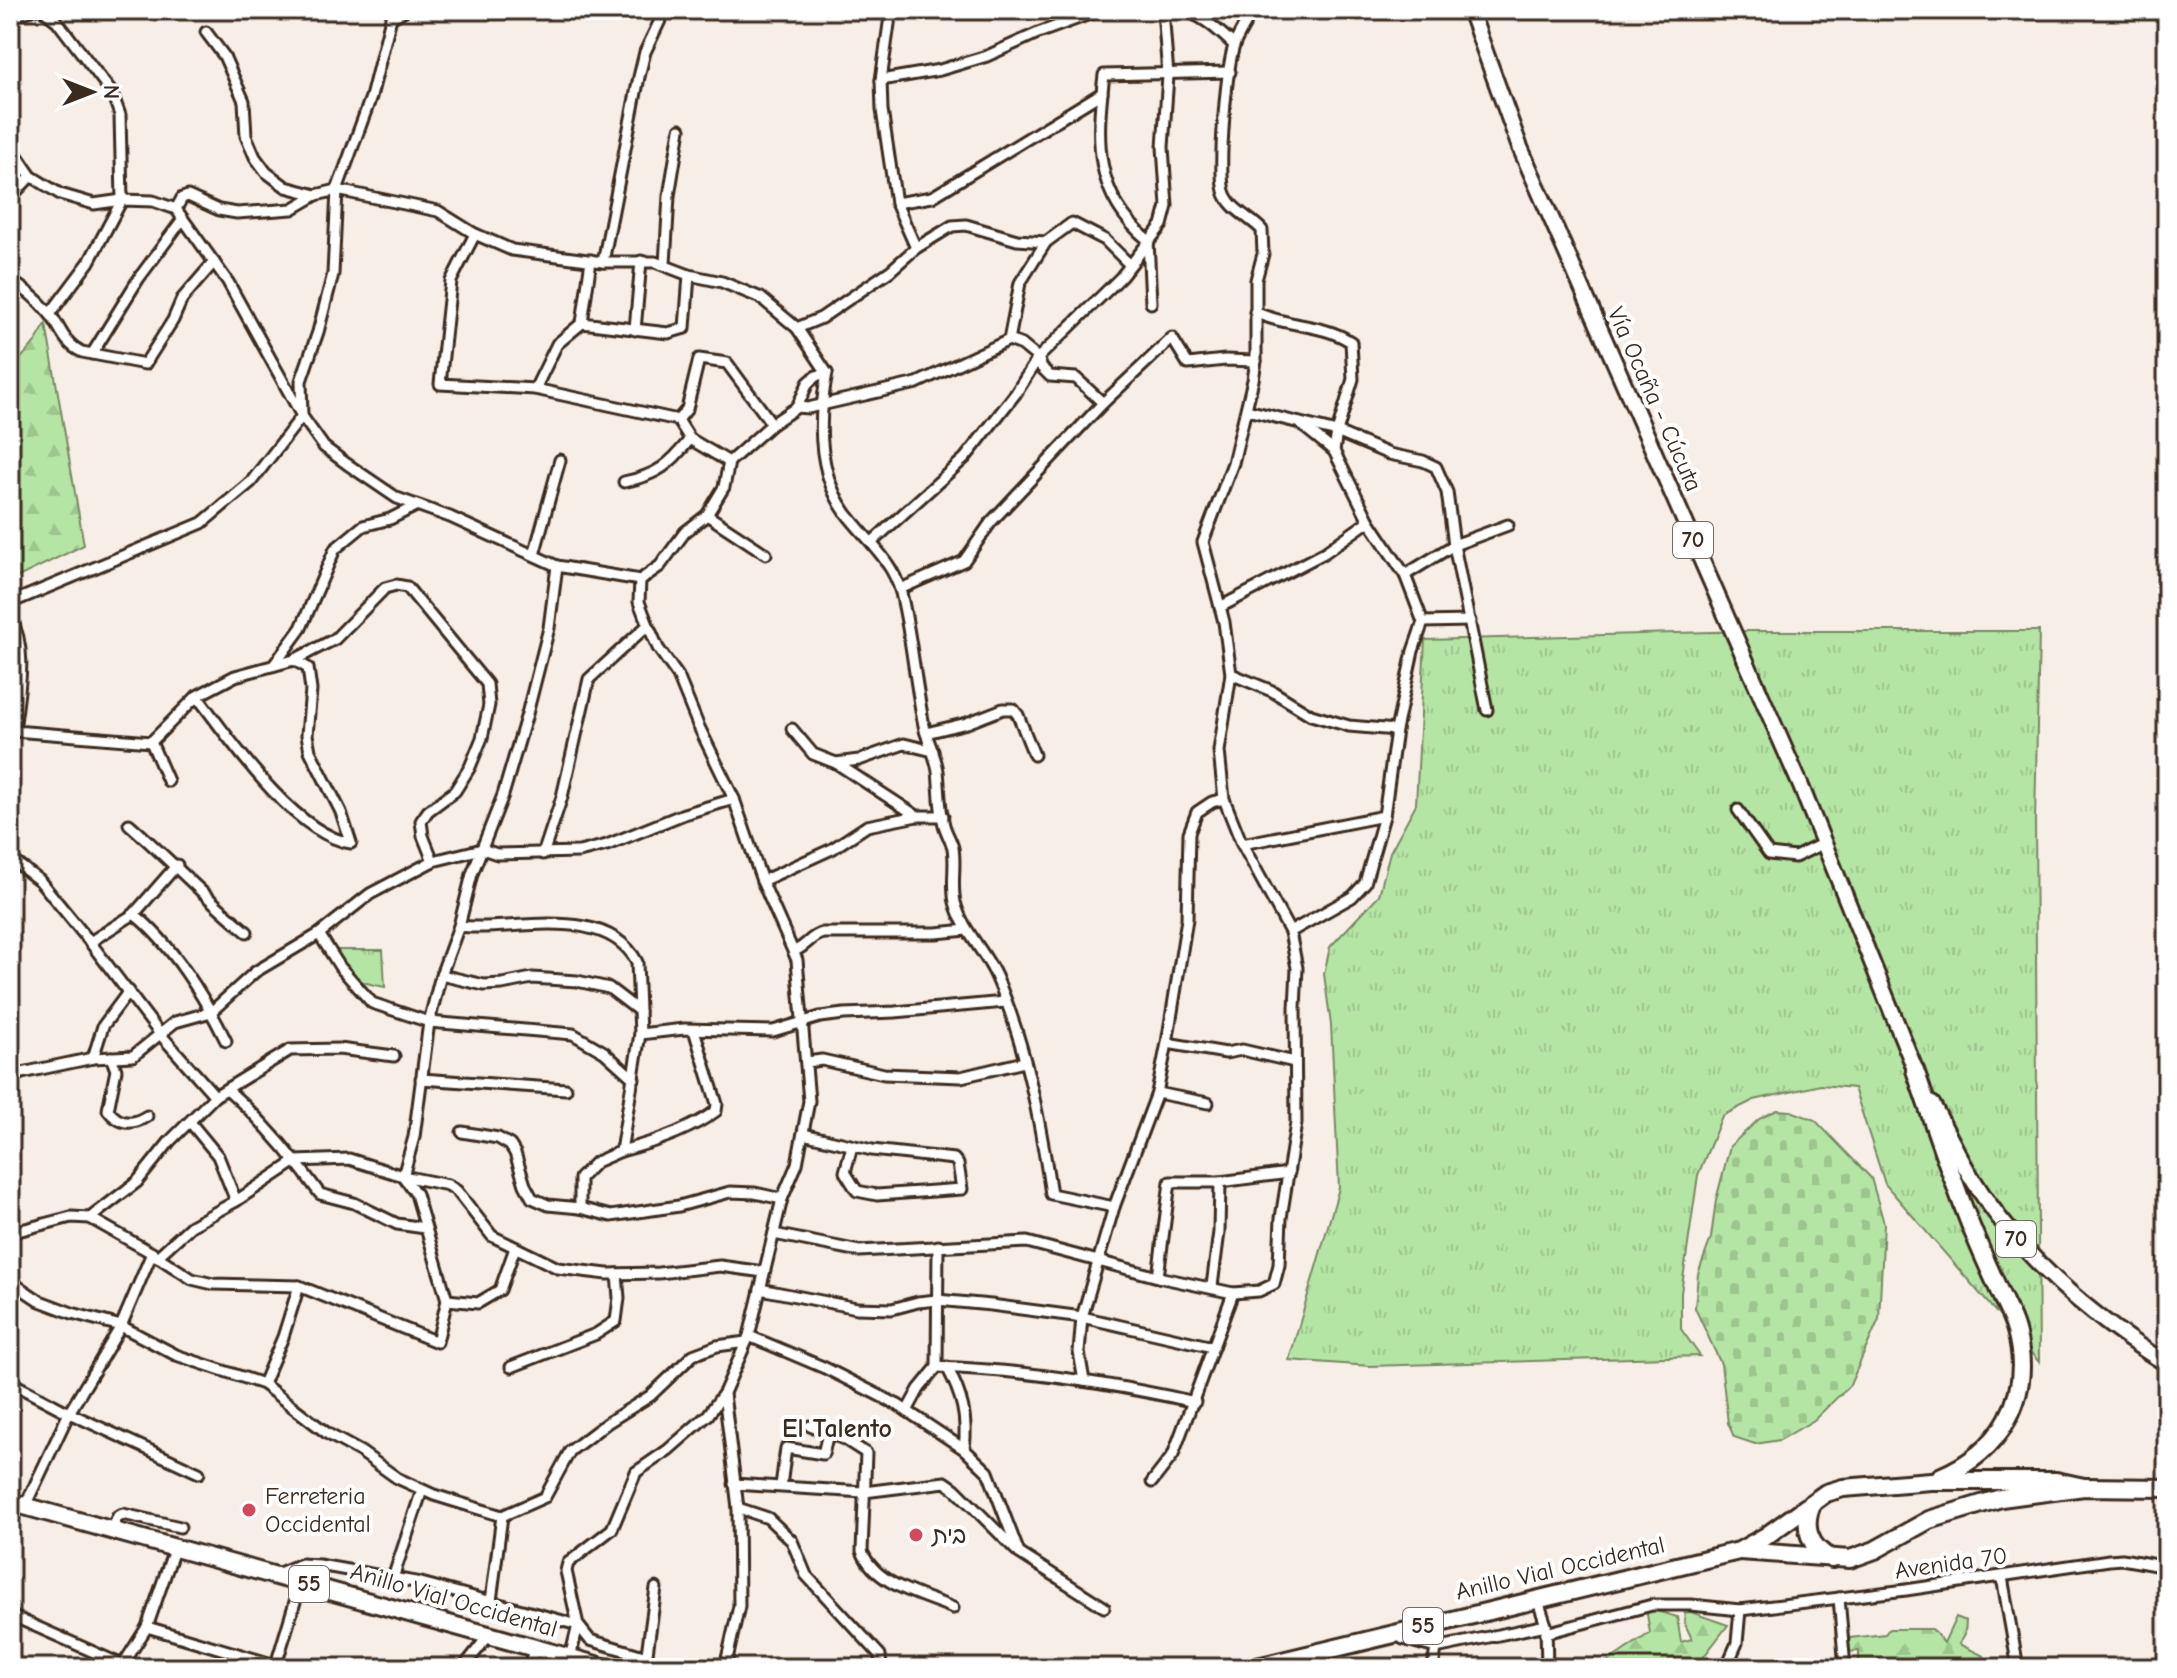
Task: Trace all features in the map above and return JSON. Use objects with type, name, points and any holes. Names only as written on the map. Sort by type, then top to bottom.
[{"type":"highway","points":[[1915,1070],[1959,1196],[2016,1330],[2021,1359],[2013,1408],[2001,1431],[1985,1450],[1964,1467],[1931,1481]]},
{"type":"highway","name":"Anillo Vial Occidental","points":[[1253,1668],[1303,1662],[1395,1633],[1739,1551],[1766,1536],[1826,1493],[1843,1488],[1931,1481],[2056,1481],[2084,1487]]},
{"type":"highway","name":"Anillo Vial Occidental","points":[[1739,1551],[1833,1559],[1861,1556],[1929,1520],[1980,1503],[2084,1487],[2167,1488]]},
{"type":"highway","points":[[1813,1501],[1807,1523],[1809,1535],[1814,1546],[1833,1559]]},
{"type":"highway","name":"Anillo Vial Occidental","points":[[18,1504],[607,1668]]},
{"type":"main road","name":"Vía Ocaña - Cúcuta","points":[[1470,10],[1519,145],[1824,843],[1915,1070]]},
{"type":"main road","name":"70","points":[[1915,1070],[1970,1175],[2012,1234],[2047,1273],[2078,1300],[2167,1364]]},
{"type":"street","points":[[10,17],[32,10]]},
{"type":"street","points":[[43,10],[57,21],[112,93],[120,115],[122,200],[89,262],[50,314]]},
{"type":"street","points":[[10,603],[202,523],[251,482],[302,416],[301,381],[328,298],[334,265],[337,190],[371,97],[391,18],[405,10]]},
{"type":"street","points":[[603,262],[645,52],[665,10]]},
{"type":"street","points":[[891,10],[881,80],[882,110],[896,203],[916,248]]},
{"type":"street","points":[[881,80],[940,70],[987,56],[1101,10]]},
{"type":"street","points":[[872,542],[965,458],[1016,393],[1038,358],[1121,277],[1162,225],[1167,206],[1163,147],[1168,76],[1163,10]]},
{"type":"street","points":[[1176,10],[1199,16],[1234,45]]},
{"type":"street","points":[[774,1234],[859,1251],[1027,1242],[1097,1262],[1233,1293],[1259,1291],[1274,1284],[1296,1123],[1297,968],[1290,932],[1242,844],[1224,799],[1219,751],[1231,674],[1220,607],[1203,542],[1233,463],[1256,361],[1256,280],[1263,254],[1262,230],[1248,215],[1232,206],[1224,192],[1224,115],[1234,45],[1253,10]]},
{"type":"street","points":[[206,32],[224,56],[244,101],[246,136],[255,157],[266,172],[286,187],[316,195]]},
{"type":"street","points":[[1151,303],[1148,240],[1119,207],[1100,164],[1098,147],[1104,75],[1168,76],[1230,72]]},
{"type":"street","points":[[896,203],[932,197],[1102,93]]},
{"type":"street","points":[[665,264],[669,196],[680,129]]},
{"type":"street","points":[[10,145],[31,176],[60,194],[94,204],[122,200],[153,201],[176,209],[240,303],[302,416],[324,447],[397,498],[450,517],[557,566],[640,580],[660,566],[685,532],[707,515],[724,487],[729,462],[772,424],[797,407],[808,383],[816,376],[827,373]]},
{"type":"street","points":[[10,198],[31,176]]},
{"type":"street","points":[[176,209],[182,198],[188,196],[219,210],[237,213],[292,209],[316,195],[337,190],[438,211],[475,234],[512,250],[603,262],[665,264],[761,298],[797,328],[827,373],[821,404],[821,432],[830,483],[845,512],[872,542],[900,589],[943,816],[953,847],[952,882],[956,905],[967,930],[996,976],[1017,1032],[1040,1124],[1051,1194],[1114,1207]]},
{"type":"street","points":[[92,354],[139,278],[182,220]]},
{"type":"street","points":[[1009,340],[1020,283],[1046,242],[1072,223],[1105,240],[1129,264]]},
{"type":"street","points":[[797,328],[821,318],[890,271],[916,248],[952,226],[966,225],[1017,240],[1046,242]]},
{"type":"street","points":[[475,234],[451,281],[440,384],[535,389],[678,420],[690,439],[729,462]]},
{"type":"street","points":[[535,389],[557,344],[582,323],[591,260]]},
{"type":"street","points":[[635,330],[641,261]]},
{"type":"street","points":[[10,281],[22,287],[50,314],[72,348],[145,364],[173,320],[182,299],[214,262]]},
{"type":"street","points":[[582,323],[668,333],[685,328],[689,275]]},
{"type":"street","points":[[1255,312],[1268,318],[1340,334],[1351,342],[1353,379],[1334,451]]},
{"type":"street","points":[[900,589],[964,561],[991,522],[1103,403],[1172,338],[1188,364],[1256,361]]},
{"type":"street","points":[[797,407],[808,408],[917,383],[1009,340],[1022,345],[1038,358],[1050,376],[1076,378],[1103,403]]},
{"type":"street","points":[[678,420],[687,409],[699,359],[727,363],[772,424]]},
{"type":"street","points":[[1247,410],[1337,432],[1389,454],[1436,467],[1447,492],[1454,545],[1487,710]]},
{"type":"street","points":[[1290,932],[1352,897],[1365,883],[1384,816],[1396,730],[1413,651],[1423,622],[1405,575],[1369,521],[1334,451],[1299,423]]},
{"type":"street","points":[[624,482],[640,479],[673,462],[690,439]]},
{"type":"street","points":[[534,555],[560,460]]},
{"type":"street","points":[[273,666],[301,628],[335,549],[363,526],[390,519],[416,506]]},
{"type":"street","points":[[707,515],[766,554]]},
{"type":"street","points":[[1220,607],[1324,553],[1369,521]]},
{"type":"street","points":[[1405,575],[1454,545],[1508,525]]},
{"type":"street","points":[[403,1176],[414,1137],[429,1022],[472,874],[503,795],[527,714],[549,628],[557,566]]},
{"type":"street","points":[[640,580],[639,602],[648,625],[658,648],[678,676],[734,799],[762,881],[797,960],[809,1101],[797,1164],[782,1199],[747,1339],[724,1393],[708,1415],[668,1450],[636,1472],[612,1529],[568,1563],[566,1571],[578,1625],[590,1640],[647,1657]]},
{"type":"street","points":[[10,616],[16,627],[22,658],[12,734],[151,742],[197,696],[235,676],[294,660],[335,639],[385,588],[396,585],[407,587],[487,684],[489,705],[482,738],[470,767],[455,791],[428,811],[421,821],[433,861]]},
{"type":"street","points":[[1423,622],[1470,621]]},
{"type":"street","points":[[543,854],[562,797],[589,679],[648,625]]},
{"type":"street","points":[[197,696],[255,772],[283,800],[309,824],[338,841],[351,843],[341,812],[310,751],[307,735],[311,690],[308,668],[294,660]]},
{"type":"street","points":[[1231,674],[1272,691],[1311,715],[1349,726],[1396,730]]},
{"type":"street","points":[[926,733],[967,723],[1003,709],[1013,709],[1034,755]]},
{"type":"street","points":[[792,729],[813,754],[836,763],[917,816]]},
{"type":"street","points":[[151,742],[168,781]]},
{"type":"street","points":[[836,763],[859,760],[904,744],[933,751]]},
{"type":"street","points":[[10,1078],[93,1058],[133,1056],[175,1022],[211,1012],[255,972],[319,934],[370,894],[433,861],[482,849],[497,854],[579,852],[607,845],[684,814],[734,799]]},
{"type":"street","points":[[1084,1381],[1079,1352],[1082,1317],[1114,1207],[1157,1093],[1167,1043],[1187,919],[1189,833],[1197,812],[1212,802],[1224,799]]},
{"type":"street","points":[[1738,810],[1769,854],[1795,857],[1824,843]]},
{"type":"street","points":[[762,881],[832,849],[867,826],[917,816],[943,816]]},
{"type":"street","points":[[1242,844],[1384,816]]},
{"type":"street","points":[[129,824],[247,932]]},
{"type":"street","points":[[10,858],[40,881],[160,1034],[215,1096]]},
{"type":"street","points":[[90,942],[134,914],[177,865]]},
{"type":"street","points":[[134,914],[154,930],[211,1012],[226,1041]]},
{"type":"street","points":[[459,926],[479,929],[533,923],[571,925],[601,933],[631,951],[637,962],[640,1034],[621,1151]]},
{"type":"street","points":[[794,951],[806,947],[815,935],[823,933],[967,930]]},
{"type":"street","points":[[319,934],[340,967],[372,1003],[429,1022],[573,1034],[604,1052],[634,1079]]},
{"type":"street","points":[[441,975],[484,985],[532,978],[577,981],[609,988],[639,1011]]},
{"type":"street","points":[[93,1058],[103,1026],[129,991]]},
{"type":"street","points":[[640,1034],[694,1030],[773,1031],[844,1014],[1005,1002]]},
{"type":"street","points":[[580,1208],[580,1178],[596,1162],[641,1146],[716,1111],[717,1104],[694,1030]]},
{"type":"street","points":[[1167,1043],[1226,1053],[1242,1050],[1295,1062]]},
{"type":"street","points":[[90,1218],[137,1182],[170,1141],[215,1096],[290,1050],[339,1049],[394,1056]]},
{"type":"street","points":[[111,1057],[116,1070],[108,1110],[123,1123],[138,1122],[147,1116]]},
{"type":"street","points":[[807,1062],[822,1060],[884,1074],[961,1077],[1024,1062]]},
{"type":"street","points":[[421,1079],[566,1089]]},
{"type":"street","points":[[227,1089],[262,1121],[320,1194],[354,1203],[397,1224],[425,1228]]},
{"type":"street","points":[[1157,1093],[1208,1103]]},
{"type":"street","points":[[190,1122],[218,1156],[236,1201]]},
{"type":"street","points":[[462,1132],[498,1138],[510,1145],[532,1198],[548,1205],[580,1208],[611,1216],[679,1206],[730,1192],[782,1199]]},
{"type":"street","points":[[803,1134],[852,1146],[954,1159],[958,1164],[962,1189],[877,1195],[857,1191],[845,1172],[852,1146]]},
{"type":"street","points":[[18,1504],[121,1326],[155,1255],[191,1226],[236,1201],[296,1161],[349,1159],[403,1176],[448,1185],[457,1191],[492,1236],[558,1268],[617,1274],[720,1266],[764,1272]]},
{"type":"street","points":[[1158,1277],[1170,1182],[1220,1182],[1289,1173]]},
{"type":"street","points":[[10,1233],[71,1217],[90,1218],[192,1279],[213,1284],[285,1283],[299,1286],[437,1342],[447,1300],[416,1194],[403,1176]]},
{"type":"street","points":[[1212,1286],[1219,1232],[1220,1182]]},
{"type":"street","points":[[938,1246],[937,1300],[942,1367],[963,1400],[967,1427],[964,1449]]},
{"type":"street","points":[[447,1300],[478,1303],[500,1290],[515,1248]]},
{"type":"street","points":[[511,1367],[596,1334],[616,1321],[619,1298],[617,1274]]},
{"type":"street","points":[[10,1281],[40,1301],[121,1326],[176,1355],[263,1384],[328,1434],[361,1452],[397,1478],[422,1490],[502,1516],[545,1497],[570,1451],[650,1396],[693,1355],[747,1339],[825,1368],[907,1411],[964,1449],[988,1472],[1019,1553]]},
{"type":"street","points":[[263,1384],[283,1337],[299,1286]]},
{"type":"street","points":[[760,1289],[857,1308],[892,1309],[937,1300],[1082,1317],[1213,1347]]},
{"type":"street","points":[[1152,1482],[1173,1455],[1233,1293]]},
{"type":"street","points":[[907,1411],[919,1389],[942,1367],[995,1369],[1084,1381],[1195,1402]]},
{"type":"street","points":[[10,1382],[199,1473]]},
{"type":"street","points":[[724,1393],[738,1508],[739,1606],[725,1668]]},
{"type":"street","points":[[810,1426],[844,1439],[866,1453],[862,1551],[867,1564],[881,1577],[953,1608]]},
{"type":"street","points":[[781,1486],[786,1448],[823,1454],[828,1433]]},
{"type":"street","points":[[734,1484],[864,1492],[945,1482],[1019,1553],[1104,1607]]},
{"type":"street","points":[[393,1578],[422,1490]]},
{"type":"street","points":[[738,1508],[768,1518],[792,1541],[806,1575],[880,1655],[881,1668]]},
{"type":"street","points":[[111,1530],[118,1516],[123,1514],[180,1527]]},
{"type":"street","points":[[491,1601],[502,1516]]},
{"type":"street","points":[[10,1615],[124,1667],[147,1627],[175,1547]]},
{"type":"street","name":"Avenida 70","points":[[1436,1648],[1546,1629],[1652,1605],[1740,1610],[2122,1559],[2167,1568]]},
{"type":"street","points":[[277,1574],[301,1564],[393,1578],[578,1625]]},
{"type":"street","points":[[2002,1577],[2018,1668]]},
{"type":"street","points":[[147,1627],[279,1667],[301,1582]]},
{"type":"street","points":[[645,1668],[656,1588]]},
{"type":"street","points":[[1537,1598],[1546,1629],[1547,1668]]},
{"type":"street","points":[[1839,1598],[1845,1668]]},
{"type":"street","points":[[1726,1668],[1737,1643],[1740,1610]]},
{"type":"street","points":[[570,1658],[578,1625]]},
{"type":"street","points":[[1395,1633],[1403,1639],[1436,1648],[1433,1668]]},
{"type":"street","points":[[463,1668],[489,1635]]},
{"type":"street","points":[[528,1668],[535,1648]]},
{"type":"green space","points":[[46,324],[84,545],[10,581],[10,371]]},
{"type":"green space","points":[[1747,631],[2039,631],[2035,822],[2039,1362],[1885,1184],[1854,1088],[1821,1085],[1754,1100],[1722,1116],[1698,1175],[1681,1293],[1681,1329],[1700,1356],[1370,1366],[1289,1360],[1339,1188],[1331,1025],[1324,974],[1330,947],[1379,895],[1390,852],[1416,804],[1425,640]]},
{"type":"green space","points":[[335,950],[383,950],[385,987],[354,977],[344,967]]},
{"type":"green space","points":[[1777,1110],[1791,1111],[1815,1120],[1871,1178],[1884,1223],[1879,1319],[1850,1385],[1814,1420],[1780,1440],[1755,1444],[1734,1437],[1728,1423],[1721,1364],[1695,1308],[1698,1274],[1711,1238],[1716,1200],[1730,1146],[1759,1119]]},
{"type":"green space","points":[[1646,1608],[1677,1617],[1681,1642],[1692,1639],[1684,1622],[1685,1610],[1728,1625],[1695,1668],[1598,1668],[1650,1633]]},
{"type":"green space","points":[[1956,1617],[1966,1621],[1965,1634],[1959,1644],[1984,1656],[1983,1668],[1849,1668],[1859,1661],[1859,1651],[1846,1652],[1850,1638],[1885,1634],[1889,1629],[1932,1629],[1944,1643]]},
{"type":"place","name":"Ferreteria Occidental","points":[[249,1510]]},
{"type":"place","name":"בית","points":[[916,1535]]},
{"type":"district","name":"El Talento","points":[[837,1429]]}]
